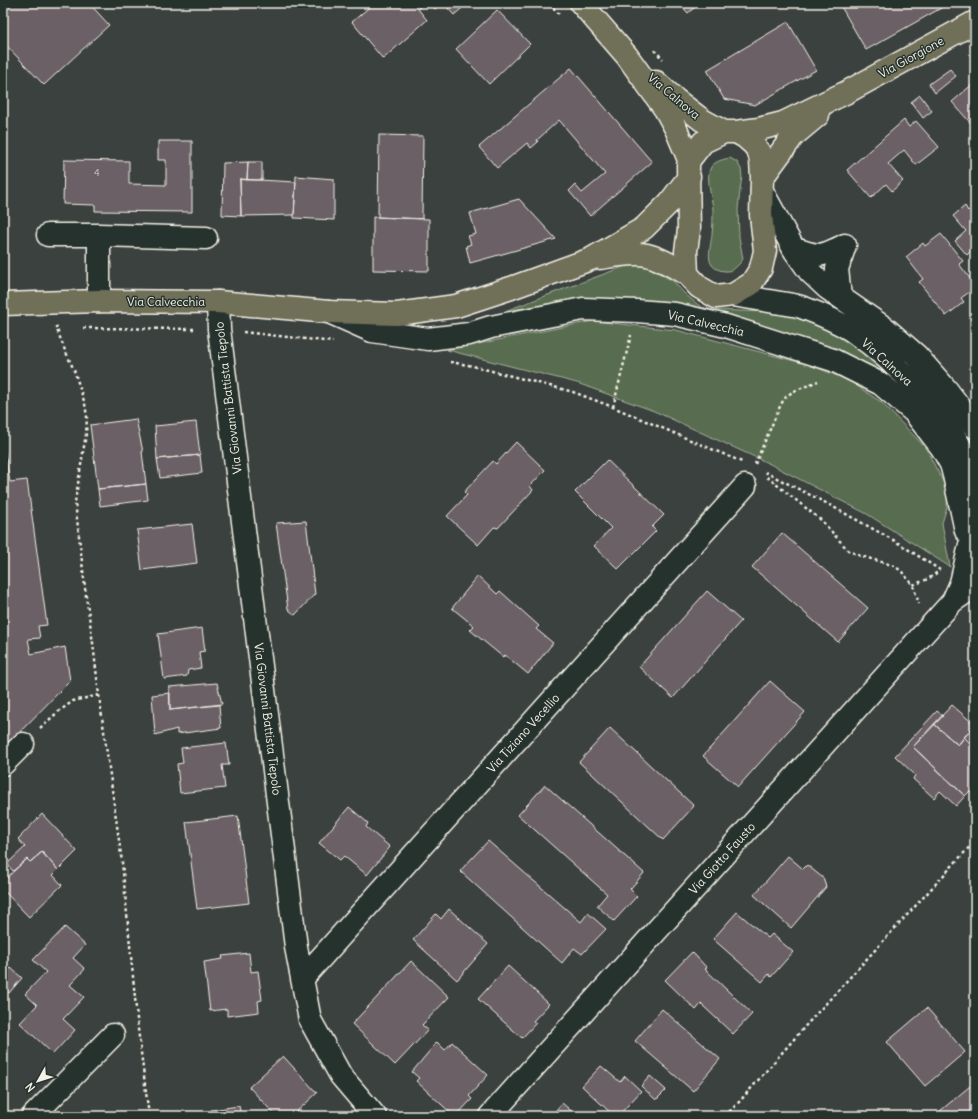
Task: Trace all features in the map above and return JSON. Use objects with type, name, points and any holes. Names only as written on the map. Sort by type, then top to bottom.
[{"type":"main road","name":"Via Calnova","points":[[581,3],[627,56],[665,109],[676,129],[689,168]]},
{"type":"main road","name":"Via Giorgione","points":[[689,168],[703,142],[730,132],[759,129],[783,123],[847,92],[975,22]]},
{"type":"main road","name":"Via Calnova","points":[[627,56],[676,100],[702,120],[745,137],[759,152],[762,184],[761,215],[765,251],[761,268],[751,284],[733,295]]},
{"type":"main road","name":"Via Giorgione","points":[[762,184],[793,136],[847,92]]},
{"type":"main road","name":"Via Calvecchia","points":[[3,304],[99,301],[218,302],[329,312],[397,314],[456,306],[591,259],[644,228],[670,202],[689,168]]},
{"type":"main road","points":[[687,274],[686,251],[689,230],[689,168]]},
{"type":"main road","name":"Via Calvecchia","points":[[591,259],[646,254],[665,261],[687,274],[699,287],[716,297],[733,295]]},
{"type":"street","name":"Via Calnova","points":[[762,184],[793,248],[810,272],[827,288],[885,328],[918,356],[975,427]]},
{"type":"street","points":[[48,235],[206,238]]},
{"type":"street","points":[[99,235],[99,301]]},
{"type":"street","points":[[793,248],[816,255],[826,254],[845,245],[837,269],[840,296]]},
{"type":"street","name":"Via Calnova","points":[[733,295],[803,307],[826,316],[849,330],[891,362],[934,408],[957,442],[966,460],[973,481],[974,503],[967,518],[970,543],[963,590]]},
{"type":"street","name":"Via Giovanni Battista Tiepolo","points":[[218,302],[219,329],[296,947],[302,979],[310,1020],[341,1076],[375,1116]]},
{"type":"street","name":"Via Calvecchia","points":[[329,312],[372,332],[428,339],[468,334],[491,327],[583,309],[637,310],[675,314],[726,326],[833,360],[880,384],[914,412],[942,448],[951,464],[970,543]]},
{"type":"street","name":"Via Tiziano Vecellio","points":[[302,979],[745,486]]},
{"type":"street","name":"Via Giotto Fausto","points":[[490,1116],[963,590]]},
{"type":"street","points":[[3,764],[23,744]]},
{"type":"street","points":[[33,1116],[113,1035]]},
{"type":"path","points":[[64,328],[56,327],[74,370],[85,404],[87,417],[86,434],[75,502],[122,862],[138,1029],[149,1116]]},
{"type":"path","points":[[79,328],[219,329],[333,342]]},
{"type":"path","points":[[449,362],[473,366],[580,395],[613,407],[748,464]]},
{"type":"path","points":[[932,624],[919,608],[913,585],[902,572],[895,566],[858,555],[848,550],[822,520],[761,471],[826,503],[888,537],[941,570],[963,590]]},
{"type":"path","points":[[913,585],[928,579],[941,570]]},
{"type":"path","points":[[23,744],[58,712],[73,701],[99,695]]},
{"type":"path","points":[[726,1116],[808,1023],[975,841]]},
{"type":"green space","points":[[730,158],[737,162],[741,169],[742,177],[738,209],[739,237],[743,259],[733,269],[724,271],[713,266],[709,257],[713,228],[713,209],[709,187],[709,171],[715,163]]},
{"type":"green space","points":[[628,265],[644,265],[673,281],[686,295],[701,307],[714,310],[766,312],[794,316],[826,328],[860,351],[890,376],[831,349],[676,305],[626,299],[584,298],[505,311]]},
{"type":"green space","points":[[593,321],[676,330],[810,365],[848,380],[881,402],[925,447],[948,491],[947,507],[942,523],[950,567],[867,514],[770,464],[654,411],[577,383],[447,350]]},
{"type":"building","points":[[3,3],[89,3],[109,25],[44,85],[3,42]]},
{"type":"building","points":[[374,3],[424,3],[418,9],[427,20],[383,59],[352,22]]},
{"type":"building","points":[[429,3],[442,3],[435,9]]},
{"type":"building","points":[[443,3],[468,3],[454,15]]},
{"type":"building","points":[[679,3],[700,3],[688,13]]},
{"type":"building","points":[[839,3],[950,3],[866,50]]},
{"type":"building","points":[[497,10],[530,44],[489,84],[456,49]]},
{"type":"building","points":[[788,22],[816,70],[755,105],[724,99],[707,70]]},
{"type":"building","points":[[571,68],[652,162],[590,216],[569,191],[575,185],[582,193],[605,174],[559,120],[537,140],[538,142],[531,148],[527,143],[497,168],[479,147]]},
{"type":"building","points":[[950,69],[956,76],[935,93],[929,84]]},
{"type":"building","points":[[975,82],[975,128],[952,102]]},
{"type":"building","points":[[920,95],[932,111],[923,118],[911,102]]},
{"type":"building","points":[[904,120],[909,127],[916,121],[939,147],[916,165],[904,150],[888,164],[903,181],[892,191],[886,184],[871,198],[847,170]]},
{"type":"building","points":[[379,135],[423,136],[422,219],[378,217]]},
{"type":"building","points":[[158,141],[192,141],[192,212],[95,211],[95,205],[63,204],[64,160],[129,161],[129,184],[166,185],[166,160],[158,160]]},
{"type":"building","points":[[248,162],[262,162],[262,180],[247,180]]},
{"type":"building","points":[[248,162],[247,180],[240,179],[241,216],[222,215],[223,163]]},
{"type":"building","points":[[296,176],[334,179],[334,220],[294,218]]},
{"type":"building","points":[[240,179],[296,182],[294,215],[241,216]]},
{"type":"building","points":[[519,199],[556,239],[470,263],[466,246],[471,244],[468,236],[476,234],[470,213]]},
{"type":"building","points":[[975,205],[975,252],[973,249],[967,255],[955,241],[966,231],[953,216],[965,206],[968,211]]},
{"type":"building","points":[[373,217],[429,219],[429,271],[373,270]]},
{"type":"building","points":[[941,234],[963,261],[959,264],[975,285],[975,288],[961,298],[964,302],[946,316],[919,282],[923,279],[906,257],[923,243],[925,246]]},
{"type":"building","points":[[136,419],[143,452],[146,484],[98,489],[90,425]]},
{"type":"building","points":[[196,422],[200,455],[157,459],[155,426]]},
{"type":"building","points":[[3,441],[10,482],[27,480],[47,625],[38,626],[40,638],[28,639],[31,654],[65,647],[70,681],[3,749]]},
{"type":"building","points":[[516,442],[545,470],[530,486],[533,490],[498,528],[494,527],[478,545],[447,516],[467,495],[464,492],[493,461],[496,464]]},
{"type":"building","points":[[200,455],[202,473],[160,478],[157,459]]},
{"type":"building","points":[[607,460],[664,515],[652,527],[656,531],[618,569],[594,546],[611,528],[575,492]]},
{"type":"building","points":[[146,484],[148,500],[100,506],[98,489]]},
{"type":"building","points":[[306,521],[315,594],[295,615],[288,609],[276,523]]},
{"type":"building","points":[[192,524],[197,563],[142,570],[137,530]]},
{"type":"building","points":[[782,533],[868,608],[838,642],[752,567]]},
{"type":"building","points":[[478,576],[497,594],[500,591],[539,626],[536,629],[553,643],[528,674],[505,655],[503,657],[470,630],[474,626],[452,608]]},
{"type":"building","points":[[707,591],[741,621],[673,698],[639,667]]},
{"type":"building","points":[[202,628],[205,651],[199,652],[201,668],[188,670],[187,676],[164,679],[158,634]]},
{"type":"building","points":[[770,681],[805,712],[738,787],[703,756]]},
{"type":"building","points":[[217,683],[222,704],[170,710],[169,687]]},
{"type":"building","points":[[170,693],[170,710],[219,705],[221,728],[177,734],[177,729],[155,735],[152,695]]},
{"type":"building","points":[[952,705],[975,725],[958,745],[934,724]]},
{"type":"building","points":[[937,711],[943,716],[913,747],[965,796],[956,806],[940,791],[934,798],[913,779],[915,775],[895,756]]},
{"type":"building","points":[[934,724],[958,745],[964,737],[975,748],[975,786],[965,796],[913,747]]},
{"type":"building","points":[[975,725],[975,748],[964,737]]},
{"type":"building","points":[[610,728],[694,806],[663,840],[579,762]]},
{"type":"building","points":[[226,743],[229,765],[222,765],[225,788],[180,793],[177,764],[183,763],[181,748]]},
{"type":"building","points":[[545,785],[644,873],[630,889],[637,896],[614,921],[597,906],[607,894],[518,815]]},
{"type":"building","points":[[349,807],[368,823],[366,827],[390,847],[367,875],[344,856],[340,860],[319,843]]},
{"type":"building","points":[[42,814],[77,851],[58,870],[42,852],[30,862],[27,859],[13,871],[7,864],[25,847],[18,839]]},
{"type":"building","points":[[238,816],[249,903],[197,909],[186,822]]},
{"type":"building","points":[[488,841],[581,922],[588,913],[606,929],[582,954],[574,948],[562,963],[460,871]]},
{"type":"building","points":[[42,852],[58,870],[53,875],[62,885],[29,917],[3,890],[3,881],[27,859],[30,862]]},
{"type":"building","points":[[788,856],[803,869],[807,865],[823,878],[826,887],[791,928],[754,895]]},
{"type":"building","points":[[449,909],[488,944],[457,980],[413,940],[436,914],[441,919]]},
{"type":"building","points":[[737,912],[768,938],[772,934],[793,952],[771,977],[769,974],[762,982],[713,939]]},
{"type":"building","points":[[65,927],[85,945],[73,958],[85,969],[70,985],[84,997],[63,1019],[75,1030],[53,1054],[20,1023],[37,1005],[25,994],[46,972],[33,960]]},
{"type":"building","points":[[692,952],[707,968],[705,969],[752,1014],[733,1034],[701,1004],[696,1010],[665,980]]},
{"type":"building","points":[[249,953],[251,972],[258,971],[262,1000],[258,1001],[259,1012],[227,1016],[227,1009],[210,1011],[204,962],[223,959],[222,956]]},
{"type":"building","points":[[411,961],[449,997],[422,1025],[428,1030],[395,1065],[352,1024]]},
{"type":"building","points":[[508,966],[549,1004],[533,1021],[536,1023],[522,1038],[478,999]]},
{"type":"building","points":[[11,968],[22,978],[9,993],[3,988],[3,976]]},
{"type":"building","points":[[927,1008],[965,1052],[925,1086],[887,1042]]},
{"type":"building","points":[[662,1009],[720,1059],[693,1091],[635,1041]]},
{"type":"building","points":[[437,1042],[445,1050],[452,1042],[488,1075],[469,1096],[472,1099],[456,1116],[454,1116],[416,1081],[419,1078],[412,1072]]},
{"type":"building","points":[[283,1056],[317,1093],[292,1116],[276,1116],[249,1087]]},
{"type":"building","points":[[601,1066],[620,1082],[625,1076],[641,1091],[618,1116],[614,1116],[582,1086]]},
{"type":"building","points":[[650,1076],[666,1090],[656,1100],[641,1086]]},
{"type":"building","points":[[975,1082],[975,1116],[944,1116],[940,1111]]},
{"type":"building","points":[[562,1103],[577,1116],[551,1116]]},
{"type":"building","points":[[239,1106],[241,1116],[212,1116],[211,1110]]}]
